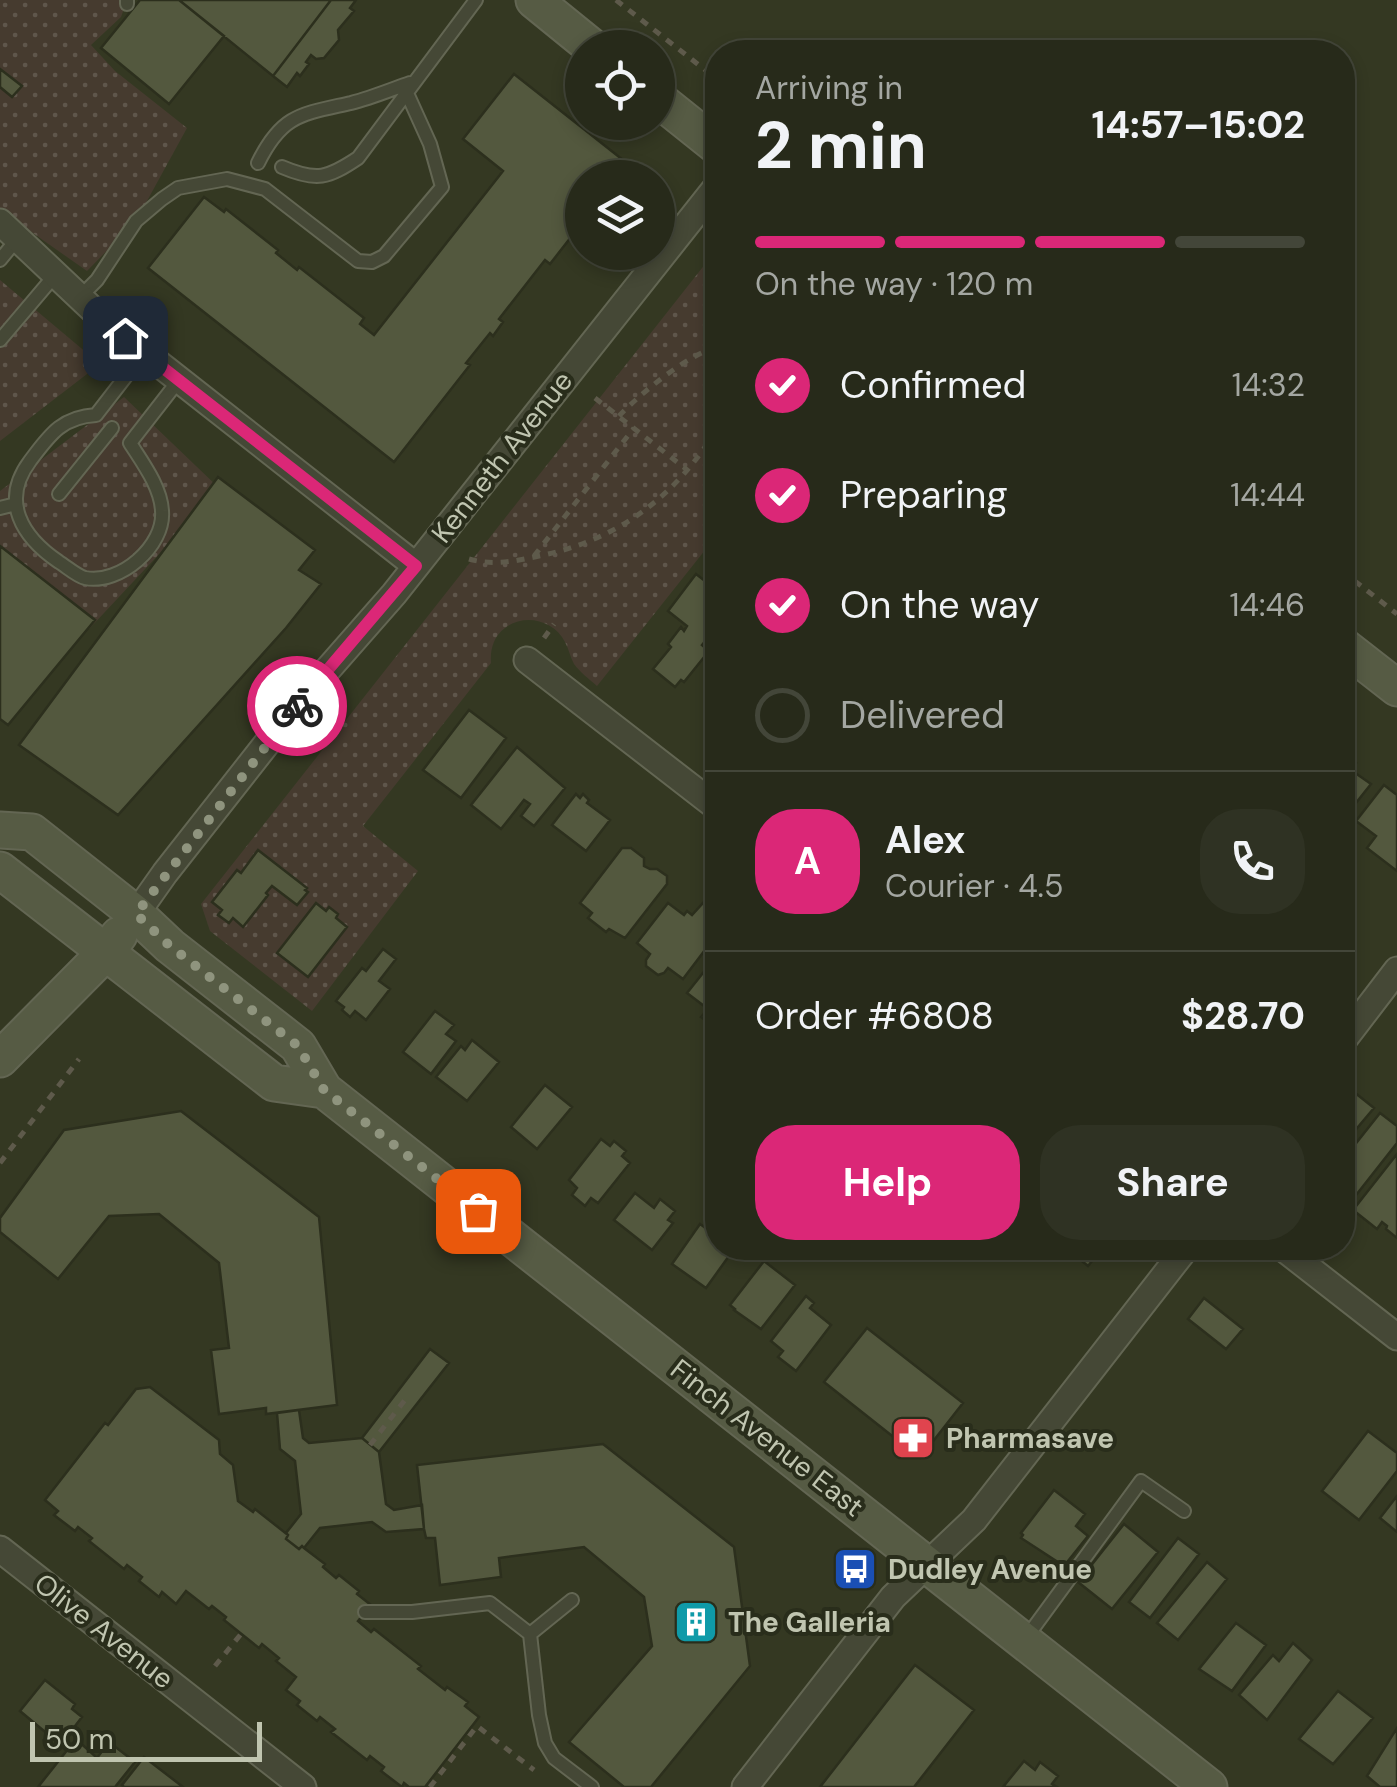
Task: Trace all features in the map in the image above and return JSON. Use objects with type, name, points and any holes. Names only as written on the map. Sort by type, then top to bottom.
[{"type":"main road","points":[[534,0],[571,30]]},
{"type":"main road","points":[[675,113],[705,137]]},
{"type":"main road","points":[[1355,655],[1397,688]]},
{"type":"main road","name":"Finch Avenue East","points":[[0,830],[32,832],[136,914],[170,946],[298,1046],[324,1090],[1209,1787]]},
{"type":"main road","points":[[0,870],[274,1083],[324,1090]]},
{"type":"main road","points":[[0,1059],[106,952],[136,914]]},
{"type":"street","name":"Kenneth Avenue","points":[[136,914],[301,700],[416,566],[705,201]]},
{"type":"street","points":[[9,230],[106,323],[416,566]]},
{"type":"street","points":[[527,660],[705,798]]},
{"type":"street","points":[[1355,1025],[1397,970]]},
{"type":"street","points":[[745,1787],[893,1597],[974,1520],[1177,1260]]},
{"type":"street","points":[[1299,1260],[1397,1337]]},
{"type":"street","name":"Olive Avenue","points":[[0,1549],[303,1787]]},
{"type":"lane","points":[[282,168],[304,176],[332,175],[358,158],[476,0]]},
{"type":"lane","points":[[258,163],[270,138],[291,121],[316,110],[409,87]]},
{"type":"lane","points":[[80,297],[136,221],[162,199],[178,188],[227,179],[264,190],[358,261],[372,262],[384,256],[442,186],[409,87]]},
{"type":"lane","points":[[0,260],[9,230]]},
{"type":"lane","points":[[0,340],[56,274]]},
{"type":"lane","points":[[96,415],[144,352]]},
{"type":"lane","points":[[130,442],[179,380]]},
{"type":"lane","points":[[96,415],[112,428],[130,442],[156,489],[163,508],[162,526],[154,542],[132,566],[111,576],[84,578],[47,554],[24,530],[16,490],[21,474],[51,433],[80,416],[96,415]]},
{"type":"lane","points":[[59,494],[112,428]]},
{"type":"lane","points":[[0,508],[16,504]]},
{"type":"lane","points":[[1024,1640],[1141,1481],[1184,1511]]},
{"type":"lane","points":[[530,1634],[572,1600]]},
{"type":"lane","points":[[365,1612],[412,1612],[490,1603],[530,1634],[545,1742],[554,1758],[592,1787]]},
{"type":"path","points":[[616,0],[705,70]]},
{"type":"path","points":[[618,416],[664,378],[705,352]]},
{"type":"path","points":[[595,398],[686,470]]},
{"type":"path","points":[[534,557],[634,428]]},
{"type":"path","points":[[469,559],[498,562],[534,557],[568,550],[615,531],[639,515],[686,470],[705,444]]},
{"type":"path","points":[[1355,581],[1397,614]]},
{"type":"path","points":[[0,1162],[80,1059]]},
{"type":"path","points":[[370,1444],[405,1400]]},
{"type":"path","points":[[215,1666],[241,1634]]},
{"type":"path","points":[[430,1787],[478,1726],[542,1776]]},
{"type":"shaded area","points":[[0,0],[127,0],[121,17],[91,45],[115,71],[187,128],[136,221],[87,271],[0,210]]},
{"type":"shaded area","points":[[705,264],[705,550],[597,686],[574,664],[554,628],[529,620],[513,623],[501,632],[493,644],[491,663],[363,826],[418,871],[312,1011],[210,931],[201,904]]},
{"type":"shaded area","points":[[0,280],[100,364],[0,441]]},
{"type":"shaded area","points":[[124,397],[220,489],[89,629],[0,552],[0,491]]},
{"type":"building","points":[[140,0],[179,0],[224,36],[169,104],[101,48]]},
{"type":"building","points":[[179,0],[331,0],[273,76]]},
{"type":"building","points":[[331,0],[356,0],[350,8],[354,11],[338,30],[339,40],[324,58],[311,55],[300,76],[297,73],[287,87],[273,76]]},
{"type":"building","points":[[0,69],[22,86],[12,97],[0,87]]},
{"type":"building","points":[[514,74],[565,114],[565,140],[598,140],[623,160],[565,160],[565,245],[550,264],[545,260],[499,319],[503,322],[493,336],[490,333],[466,363],[470,365],[394,462],[148,268],[204,197],[224,212],[226,209],[297,270],[299,267],[364,318],[360,324],[374,335],[503,171],[463,139]]},
{"type":"building","points":[[218,477],[315,550],[299,570],[321,584],[118,815],[19,745]]},
{"type":"building","points":[[0,546],[95,620],[8,725],[0,719]]},
{"type":"building","points":[[696,574],[705,581],[705,656],[675,687],[653,669],[681,627],[684,631],[687,626],[668,611]]},
{"type":"building","points":[[469,710],[506,738],[461,798],[423,770]]},
{"type":"building","points":[[517,747],[565,788],[534,826],[521,816],[530,804],[524,800],[501,829],[471,805]]},
{"type":"building","points":[[1355,773],[1371,784],[1355,804]]},
{"type":"building","points":[[1384,785],[1397,795],[1397,871],[1367,848],[1376,836],[1356,821]]},
{"type":"building","points":[[576,794],[580,798],[583,794],[589,800],[587,803],[610,820],[586,851],[552,825]]},
{"type":"building","points":[[622,848],[631,848],[644,858],[644,866],[667,876],[667,884],[625,938],[609,929],[606,932],[588,918],[592,913],[580,903]]},
{"type":"building","points":[[258,850],[308,892],[297,905],[272,886],[243,927],[233,918],[229,923],[218,915],[222,910],[212,902]]},
{"type":"building","points":[[316,903],[326,911],[329,907],[347,927],[308,977],[277,953]]},
{"type":"building","points":[[668,903],[684,915],[687,911],[692,915],[705,904],[705,950],[683,979],[668,968],[658,975],[646,966],[650,954],[637,943]]},
{"type":"building","points":[[383,949],[396,959],[379,981],[390,989],[366,1020],[355,1011],[350,1017],[336,1001]]},
{"type":"building","points":[[705,970],[705,1007],[687,993]]},
{"type":"building","points":[[435,1011],[454,1025],[446,1034],[456,1041],[431,1074],[403,1052]]},
{"type":"building","points":[[472,1040],[499,1062],[467,1101],[436,1077],[461,1046],[465,1050]]},
{"type":"building","points":[[545,1085],[572,1107],[537,1149],[511,1127]]},
{"type":"building","points":[[1355,1093],[1374,1108],[1355,1131]]},
{"type":"building","points":[[181,1111],[319,1217],[337,1405],[266,1414],[266,1408],[219,1414],[211,1350],[229,1348],[219,1263],[159,1214],[109,1216],[58,1279],[0,1232],[0,1218],[64,1130]]},
{"type":"building","points":[[1380,1113],[1397,1126],[1397,1143],[1355,1196],[1355,1145]]},
{"type":"building","points":[[601,1139],[610,1146],[614,1141],[626,1151],[622,1156],[630,1163],[598,1203],[591,1198],[585,1206],[572,1195],[577,1188],[569,1180]]},
{"type":"building","points":[[1397,1154],[1397,1238],[1382,1222],[1377,1229],[1355,1207]]},
{"type":"building","points":[[635,1193],[654,1208],[660,1199],[675,1211],[668,1220],[673,1223],[652,1250],[614,1220]]},
{"type":"building","points":[[700,1224],[705,1228],[705,1260],[726,1260],[706,1288],[672,1264]]},
{"type":"building","points":[[764,1261],[795,1285],[761,1329],[730,1305]]},
{"type":"building","points":[[806,1296],[814,1303],[810,1308],[831,1325],[796,1371],[778,1357],[783,1351],[771,1341]]},
{"type":"building","points":[[1204,1298],[1243,1329],[1226,1349],[1188,1319]]},
{"type":"building","points":[[867,1328],[963,1403],[920,1458],[824,1382]]},
{"type":"building","points":[[430,1349],[449,1363],[379,1452],[362,1438]]},
{"type":"building","points":[[150,1387],[219,1440],[220,1454],[233,1465],[238,1501],[253,1512],[255,1509],[288,1535],[286,1539],[299,1549],[302,1546],[336,1578],[339,1575],[359,1591],[357,1594],[371,1605],[358,1621],[421,1666],[418,1669],[445,1690],[447,1687],[468,1702],[465,1706],[479,1717],[425,1787],[404,1783],[402,1787],[381,1771],[384,1767],[370,1756],[367,1760],[331,1732],[335,1729],[320,1717],[317,1721],[297,1705],[300,1701],[286,1690],[296,1677],[276,1661],[279,1658],[262,1644],[259,1648],[212,1606],[209,1609],[186,1591],[176,1604],[162,1592],[159,1597],[127,1565],[124,1569],[78,1527],[75,1531],[54,1515],[58,1511],[45,1500],[136,1389]]},
{"type":"building","points":[[299,1410],[303,1438],[309,1443],[362,1438],[379,1452],[386,1504],[394,1510],[422,1505],[424,1529],[386,1532],[372,1522],[320,1528],[299,1549],[286,1539],[286,1533],[301,1514],[295,1461],[280,1449],[277,1413]]},
{"type":"building","points":[[1368,1431],[1397,1453],[1397,1471],[1359,1520],[1322,1491]]},
{"type":"building","name":"The Galleria","points":[[603,1444],[734,1547],[750,1666],[651,1787],[624,1787],[569,1742],[652,1646],[644,1597],[584,1547],[499,1558],[501,1577],[440,1585],[435,1538],[426,1538],[424,1529],[417,1465]]},
{"type":"building","points":[[1054,1490],[1085,1514],[1076,1526],[1088,1536],[1064,1566],[1021,1538]]},
{"type":"building","points":[[1397,1496],[1397,1532],[1380,1518]]},
{"type":"building","points":[[1124,1524],[1158,1552],[1112,1609],[1078,1582]]},
{"type":"building","points":[[1178,1538],[1199,1554],[1150,1618],[1129,1602]]},
{"type":"building","points":[[1207,1562],[1227,1579],[1178,1640],[1157,1623]]},
{"type":"building","points":[[1236,1623],[1266,1645],[1232,1691],[1199,1669]]},
{"type":"building","points":[[1293,1643],[1312,1660],[1267,1720],[1239,1695],[1273,1655],[1279,1661]]},
{"type":"building","points":[[915,1665],[974,1710],[914,1787],[820,1787]]},
{"type":"building","points":[[45,1680],[75,1704],[72,1709],[82,1717],[62,1743],[20,1711]]},
{"type":"building","points":[[1338,1691],[1373,1718],[1333,1764],[1299,1739]]},
{"type":"building","points":[[1397,1728],[1397,1787],[1380,1787],[1367,1776]]},
{"type":"building","points":[[76,1739],[97,1758],[109,1742],[135,1762],[115,1787],[38,1787]]},
{"type":"building","points":[[144,1757],[183,1787],[124,1787]]},
{"type":"building","points":[[1024,1761],[1035,1770],[1040,1762],[1058,1776],[1052,1784],[1057,1787],[1003,1787]]},
{"type":"way so far","points":[[297,706],[136,914],[170,946],[298,1046],[324,1090],[478,1211]]},
{"type":"place","name":"Pharmasave","points":[[913,1438]]},
{"type":"place","name":"Dudley Avenue","points":[[855,1569]]},
{"type":"place","name":"The Galleria","points":[[696,1622]]},
{"type":"route","points":[[125,338],[416,566],[297,706]]}]
